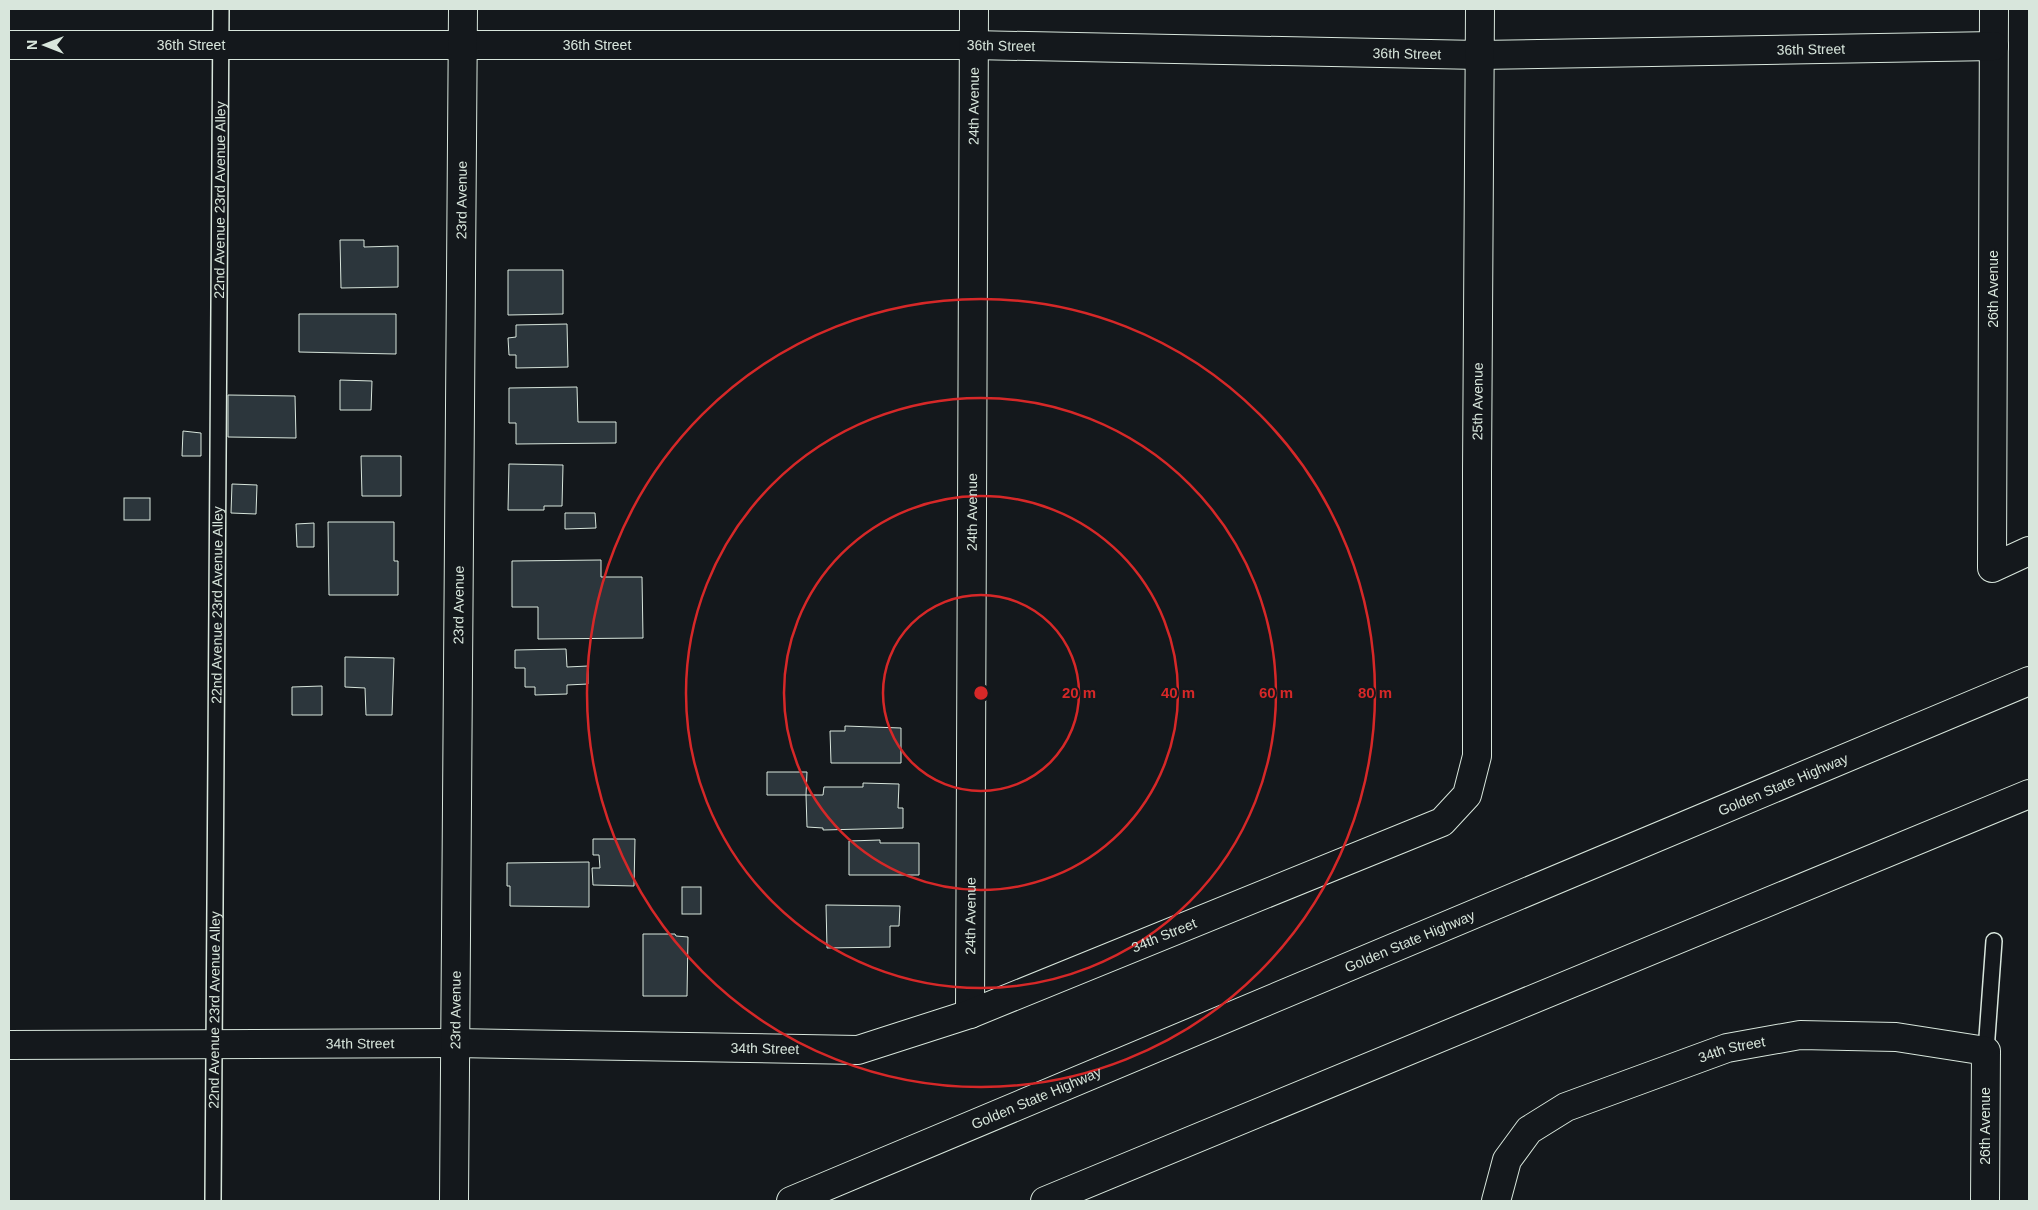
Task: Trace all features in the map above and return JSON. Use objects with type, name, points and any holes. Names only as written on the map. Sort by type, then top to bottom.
[{"type":"main road","name":"23rd Avenue","points":[[454,1201],[463,9]]},
{"type":"main road","name":"24th Avenue","points":[[970,1014],[974,9]]},
{"type":"main road","name":"25th Avenue","points":[[1467,795],[1477,756],[1480,9]]},
{"type":"main road","name":"26th Avenue","points":[[1994,9],[1992,568],[2029,551]]},
{"type":"main road","name":"36th Street","points":[[9,46],[973,45],[1480,54],[1994,46]]},
{"type":"main road","name":"Golden State Highway","points":[[791,1201],[2029,682]]},
{"type":"main road","points":[[1045,1201],[2029,794]]},
{"type":"main road","name":"34th Street","points":[[9,1045],[455,1043],[858,1050],[970,1014],[1442,822],[1467,795]]},
{"type":"main road","name":"34th Street","points":[[1496,1201],[1507,1160],[1529,1130],[1566,1107],[1727,1048],[1800,1036],[1896,1037],[1986,1051]]},
{"type":"main road","name":"26th Avenue","points":[[1985,1201],[1986,1051]]},
{"type":"lane","name":"22nd Avenue 23rd Avenue Alley","points":[[213,1201],[221,9]]},
{"type":"lane","points":[[1986,1051],[1994,941]]},
{"type":"building","points":[[340,240],[364,240],[364,247],[398,246],[398,287],[341,288]]},
{"type":"building","points":[[508,270],[563,270],[563,314],[508,315]]},
{"type":"building","points":[[299,314],[396,314],[396,354],[299,352]]},
{"type":"building","points":[[567,324],[568,367],[516,368],[516,355],[509,355],[508,338],[516,337],[516,325]]},
{"type":"building","points":[[340,380],[372,381],[371,410],[340,410]]},
{"type":"building","points":[[577,387],[578,422],[616,422],[616,443],[516,444],[516,423],[509,423],[509,388]]},
{"type":"building","points":[[228,395],[295,396],[296,438],[228,437]]},
{"type":"building","points":[[183,431],[201,433],[201,456],[182,456]]},
{"type":"building","points":[[361,456],[401,456],[401,496],[362,496]]},
{"type":"building","points":[[509,464],[563,465],[562,506],[544,506],[544,510],[508,510]]},
{"type":"building","points":[[232,484],[257,485],[256,514],[231,513]]},
{"type":"building","points":[[124,498],[150,498],[150,520],[124,520]]},
{"type":"building","points":[[565,513],[595,513],[596,528],[565,529]]},
{"type":"building","points":[[328,522],[394,522],[394,561],[398,561],[398,595],[329,595]]},
{"type":"building","points":[[314,523],[314,547],[297,547],[296,524]]},
{"type":"building","points":[[601,560],[601,577],[642,577],[643,638],[538,639],[538,607],[512,607],[512,561]]},
{"type":"building","points":[[566,649],[567,667],[588,666],[588,684],[567,685],[567,694],[535,695],[535,687],[525,687],[525,668],[515,668],[515,650]]},
{"type":"building","points":[[345,657],[394,658],[392,715],[366,715],[365,688],[345,687]]},
{"type":"building","points":[[322,686],[322,715],[292,715],[292,687]]},
{"type":"building","points":[[845,726],[901,728],[901,763],[831,763],[830,731],[845,731]]},
{"type":"building","points":[[767,772],[807,772],[806,795],[767,795]]},
{"type":"building","points":[[863,783],[899,784],[898,808],[903,808],[903,828],[823,830],[823,828],[807,827],[806,795],[823,795],[824,787],[863,787]]},
{"type":"building","points":[[593,839],[635,839],[634,886],[593,885],[592,868],[600,868],[599,855],[593,855]]},
{"type":"building","points":[[880,840],[880,843],[919,843],[919,875],[849,875],[849,841]]},
{"type":"building","points":[[589,862],[589,907],[510,906],[510,886],[507,886],[507,863]]},
{"type":"building","points":[[682,887],[701,887],[701,914],[682,914]]},
{"type":"building","points":[[826,905],[900,906],[899,926],[890,926],[890,947],[827,948]]},
{"type":"building","points":[[643,934],[675,934],[676,936],[688,937],[687,996],[643,996]]}]
